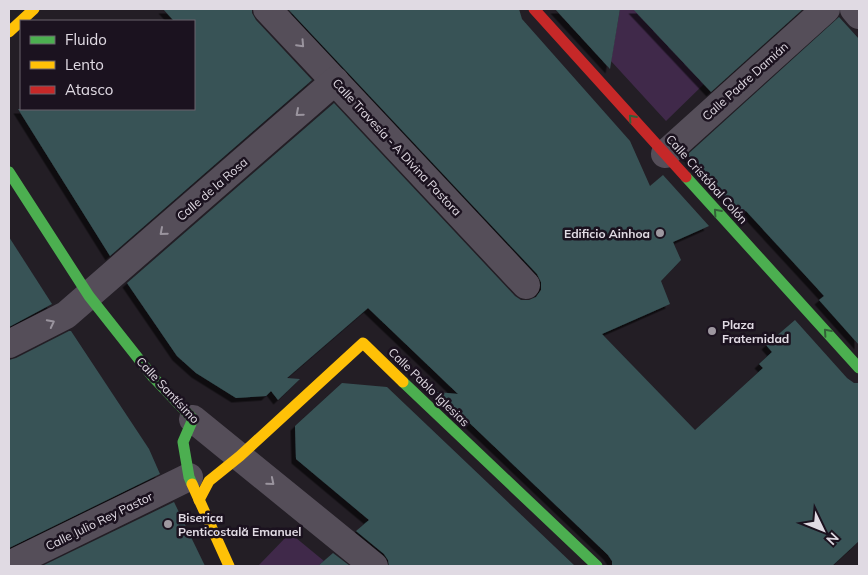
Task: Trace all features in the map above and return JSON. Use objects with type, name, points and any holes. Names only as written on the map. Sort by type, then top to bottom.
[{"type":"street","points":[[22,20],[34,9]]},
{"type":"street","name":"Calle Travesía - A Divina Pastora","points":[[267,9],[526,286]]},
{"type":"street","name":"Calle Cristóbal Colón","points":[[534,9],[859,368]]},
{"type":"street","name":"Calle Padre Damián","points":[[665,154],[826,9]]},
{"type":"street","points":[[854,9],[859,15]]},
{"type":"street","points":[[9,32],[20,22]]},
{"type":"street","name":"Calle de la Rosa","points":[[9,344],[66,315],[335,81]]},
{"type":"street","name":"Calle Santísimo","points":[[9,172],[89,296],[153,377],[193,419],[374,566]]},
{"type":"street","name":"Calle Pablo Iglesias","points":[[240,456],[362,343],[597,566]]},
{"type":"street","points":[[193,419],[183,442],[194,488],[229,566]]},
{"type":"street","points":[[194,488],[209,481],[240,456]]},
{"type":"street","name":"Calle Julio Rey Pastor","points":[[9,564],[194,488]]},
{"type":"shaded area","points":[[620,9],[667,9],[649,25],[704,84],[666,121],[611,61]]},
{"type":"shaded area","points":[[290,533],[324,561],[318,566],[258,566]]},
{"type":"building","points":[[163,9],[252,9],[256,20],[312,80],[110,256],[18,109],[195,110],[195,20],[173,20]]},
{"type":"building","points":[[288,9],[519,9],[522,19],[630,141],[650,186],[663,175],[709,226],[673,242],[681,260],[661,281],[670,304],[602,334],[695,430],[763,368],[759,364],[772,352],[766,345],[795,320],[847,378],[854,383],[859,383],[859,541],[832,566],[612,566],[612,561],[608,555],[437,392],[458,394],[368,308],[287,378],[300,379],[278,400],[271,391],[266,396],[236,398],[196,373],[177,356],[127,283],[334,103],[515,296],[521,300],[529,300],[536,297],[541,290],[541,282],[537,274]]},
{"type":"building","points":[[555,9],[620,9],[610,69]]},
{"type":"building","points":[[633,9],[803,9],[711,92]]},
{"type":"building","points":[[839,17],[859,39],[859,345],[819,300],[824,296],[815,286],[746,211],[740,213],[687,155]]},
{"type":"building","points":[[9,237],[52,304],[9,327]]},
{"type":"building","points":[[71,331],[149,449],[160,474],[9,548],[9,360]]},
{"type":"building","points":[[342,383],[387,387],[575,566],[389,566],[384,554],[356,531],[369,520],[296,459],[295,426]]},
{"type":"building","points":[[174,502],[205,566],[42,566]]},
{"type":"building","points":[[333,553],[350,566],[318,566]]},
{"type":"traffic: fast","points":[[9,172],[89,296],[153,377],[193,419],[183,442],[192,484]]},
{"type":"traffic: fast","points":[[686,177],[859,368]]},
{"type":"traffic: fast","points":[[403,382],[597,566]]},
{"type":"traffic: slow","points":[[22,20],[34,9]]},
{"type":"traffic: slow","points":[[9,32],[20,22]]},
{"type":"traffic: slow","points":[[199,500],[209,481],[240,456],[363,343],[403,382]]},
{"type":"traffic: slow","points":[[192,484],[229,566]]},
{"type":"traffic: jam","points":[[534,9],[686,177]]},
{"type":"place","name":"Edificio Ainhoa","points":[[660,233]]},
{"type":"place","name":"Plaza Fraternidad","points":[[712,331]]},
{"type":"place","name":"Biserica Penticostală Emanuel","points":[[168,524]]}]
